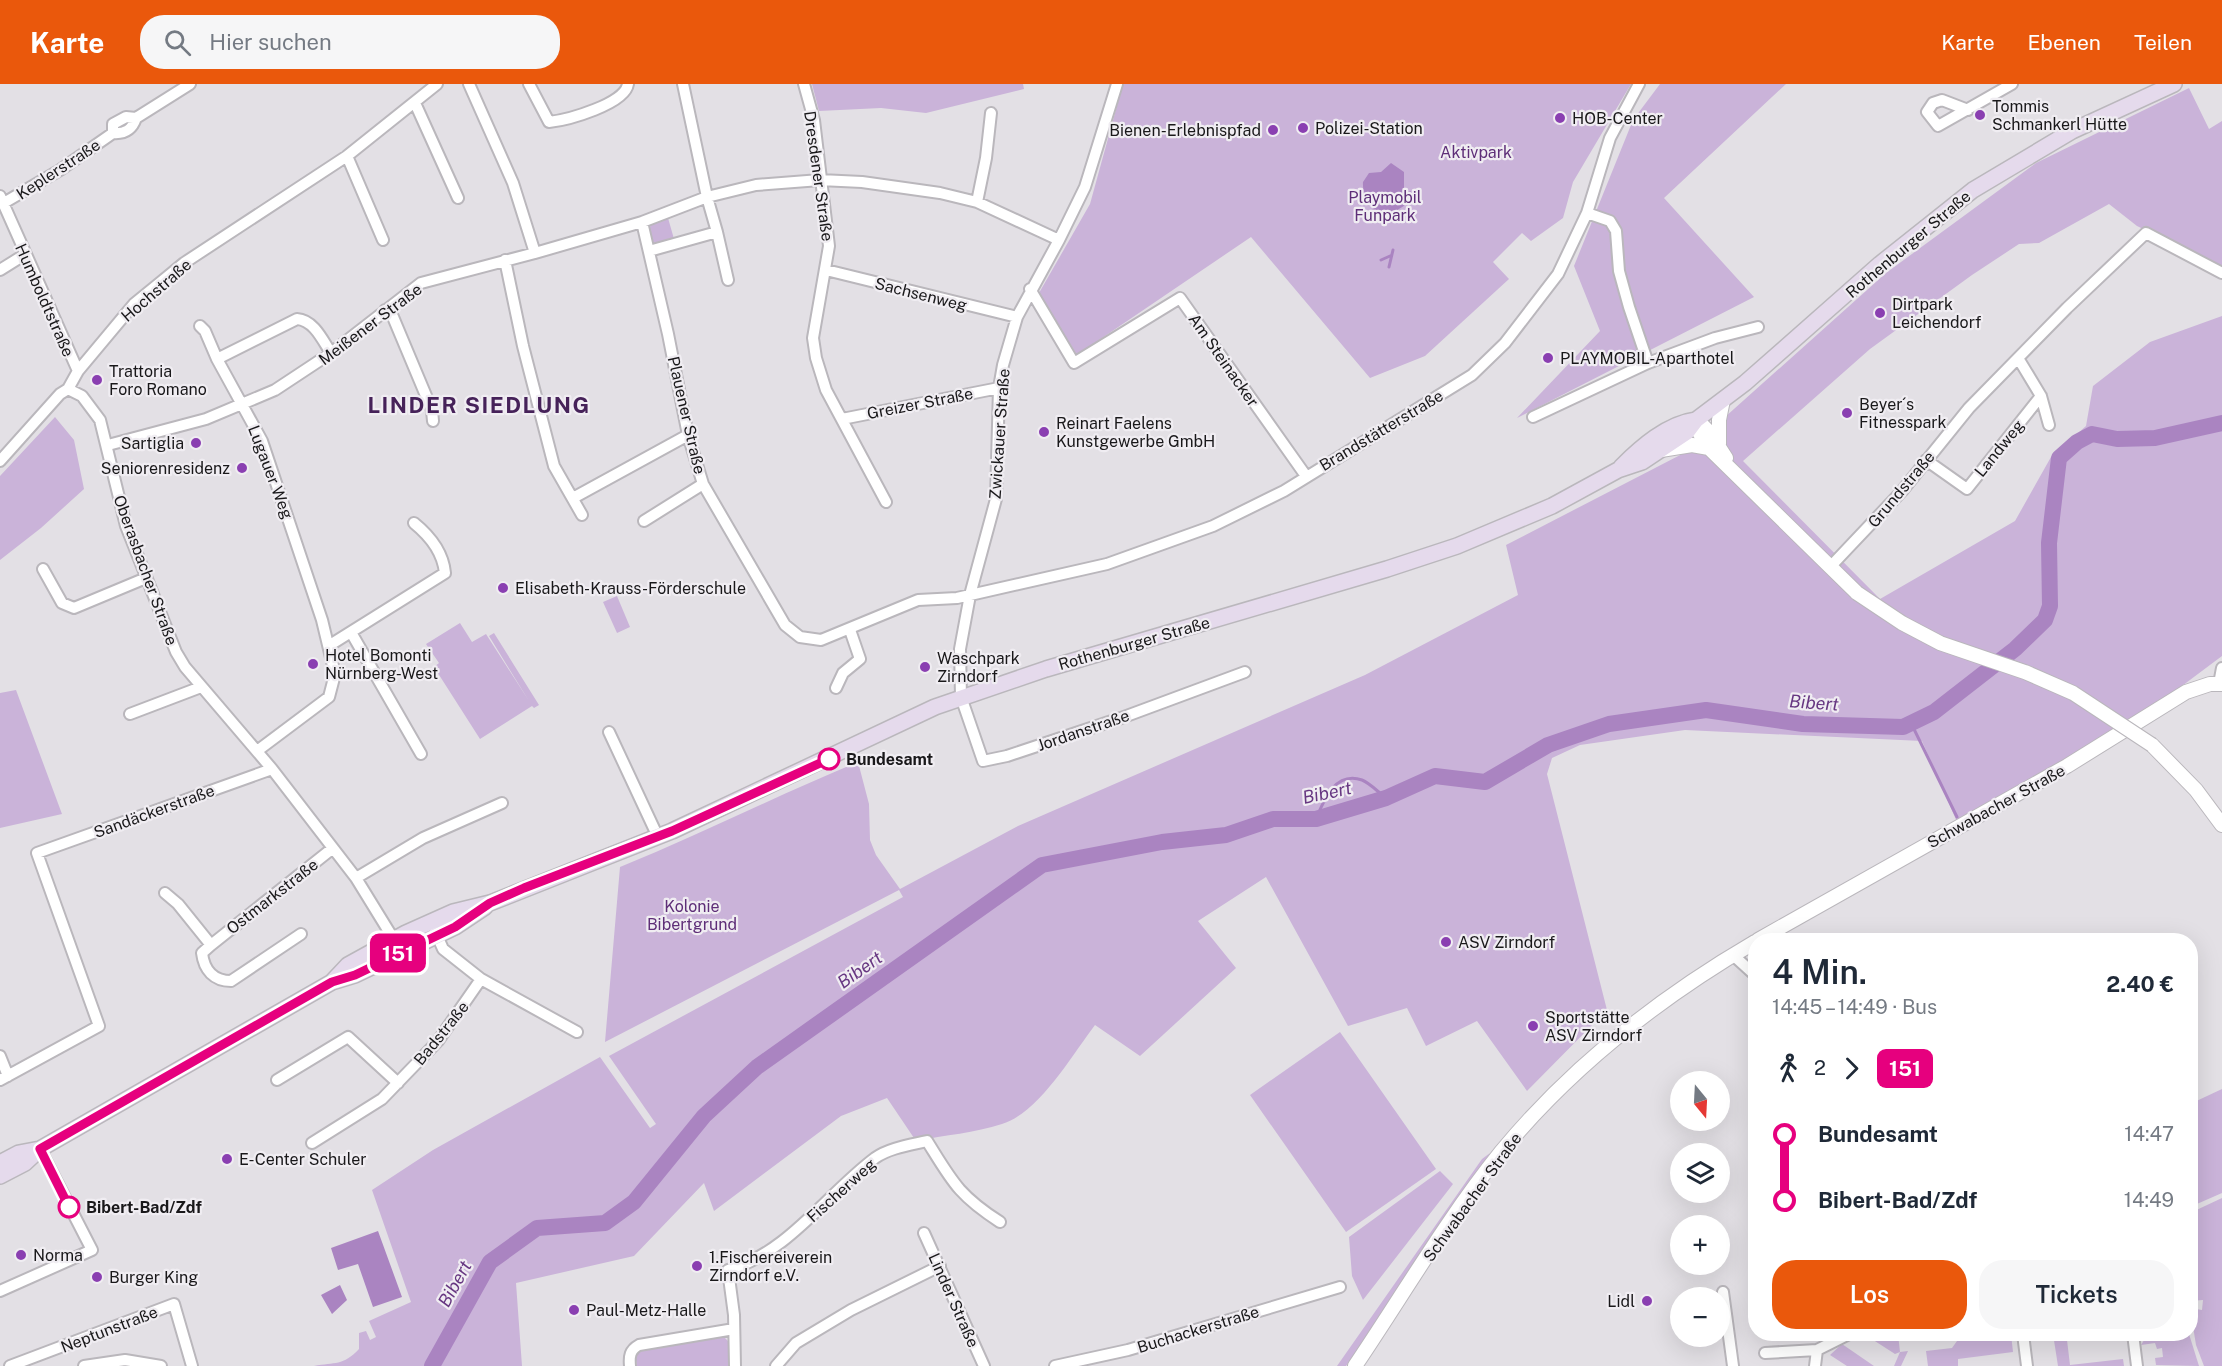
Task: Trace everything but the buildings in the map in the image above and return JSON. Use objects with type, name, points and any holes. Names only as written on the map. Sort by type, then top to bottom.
[{"type":"main road","name":"Rothenburger Straße","points":[[0,1176],[25,1163],[40,1149],[332,982],[348,965],[435,929],[467,921],[490,903],[658,837],[961,697],[1046,669],[1448,549],[1552,506],[1618,470],[1642,462],[1687,432],[1696,420],[1723,400],[1920,230],[1973,190],[2019,160],[2072,131],[2174,84]]},
{"type":"main road","name":"Rothenburger Straße","points":[[1618,470],[1635,453],[1669,429],[1680,422],[1696,420]]},
{"type":"main road","name":"Rothenburger Straße","points":[[0,1162],[19,1153],[40,1149]]},
{"type":"street","name":"Keplerstraße","points":[[1,200],[60,170],[113,133],[113,124],[126,117],[136,118],[190,84]]},
{"type":"street","name":"Hochstraße","points":[[0,461],[60,394],[68,389],[78,371],[134,304],[184,263],[347,156],[437,84]]},
{"type":"street","points":[[469,84],[513,183],[535,253]]},
{"type":"street","points":[[529,84],[549,122],[614,102],[624,95],[628,84]]},
{"type":"street","points":[[683,84],[707,198],[728,280]]},
{"type":"street","name":"Dresdener Straße","points":[[804,84],[813,120],[829,246],[813,338],[826,390],[886,502]]},
{"type":"street","name":"Zwickauer Straße","points":[[961,697],[960,649],[970,595],[996,499],[999,388],[1017,317],[1085,187],[1117,84]]},
{"type":"street","name":"Brandstätterstraße","points":[[970,595],[1107,564],[1213,526],[1284,491],[1472,375],[1505,343],[1558,274],[1587,213],[1610,138],[1639,84]]},
{"type":"street","points":[[1968,110],[2012,84]]},
{"type":"street","points":[[416,103],[458,198]]},
{"type":"street","points":[[977,202],[986,158],[991,113]]},
{"type":"street","points":[[347,156],[383,240]]},
{"type":"street","name":"Meißener Straße","points":[[108,445],[183,426],[243,405],[293,380],[420,283],[642,222],[707,198],[756,184],[820,180],[907,187],[977,202],[1059,240]]},
{"type":"street","name":"Humboldtstraße","points":[[1,200],[78,371]]},
{"type":"street","points":[[1587,213],[1610,221],[1616,231],[1619,271],[1648,363]]},
{"type":"street","name":"Plauener Straße","points":[[642,222],[688,435],[703,484],[788,629],[800,638],[816,641],[850,630],[918,600],[970,595]]},
{"type":"street","points":[[649,251],[717,232]]},
{"type":"street","name":"Grundstraße","points":[[1831,566],[1902,491],[1969,408],[2146,233],[2222,273]]},
{"type":"street","points":[[0,270],[24,255]]},
{"type":"street","points":[[505,260],[522,346],[554,466],[582,515]]},
{"type":"street","name":"Sachsenweg","points":[[826,270],[1017,317]]},
{"type":"street","name":"Am Steinacker","points":[[1030,289],[1074,363],[1180,298],[1306,476]]},
{"type":"street","points":[[386,310],[393,317],[432,410],[433,421]]},
{"type":"street","points":[[217,359],[297,320],[303,320],[314,328],[331,353]]},
{"type":"street","name":"Lugauer Weg","points":[[200,326],[205,331],[217,359],[262,441],[297,539],[330,645],[335,675],[329,697],[256,751]]},
{"type":"street","points":[[1533,417],[1648,363],[1715,338],[1758,327]]},
{"type":"street","points":[[2018,358],[2041,396],[2049,424]]},
{"type":"street","name":"Greizer Straße","points":[[842,419],[999,388]]},
{"type":"street","name":"Oberasbacher Straße","points":[[68,389],[82,396],[97,413],[108,445],[123,516],[176,652],[201,687],[272,769],[356,878],[397,946]]},
{"type":"street","name":"Landweg","points":[[1926,460],[1967,489],[2041,396]]},
{"type":"street","points":[[1714,446],[1723,400]]},
{"type":"street","points":[[1696,420],[1699,432],[1714,446],[1731,468],[1857,593],[1902,623],[1940,643],[2025,672],[2073,693],[2152,745],[2196,790],[2222,825]]},
{"type":"street","points":[[573,498],[688,435]]},
{"type":"street","points":[[1661,450],[1692,445],[1714,446]]},
{"type":"street","points":[[644,521],[703,484]]},
{"type":"street","points":[[330,645],[352,634],[445,573],[444,564],[431,537],[414,523]]},
{"type":"street","points":[[43,569],[62,603],[74,608],[146,578]]},
{"type":"street","points":[[836,688],[843,673],[860,659],[850,630]]},
{"type":"street","points":[[352,634],[421,754]]},
{"type":"street","name":"Schwabacher Straße","points":[[1771,933],[2088,754],[2186,692],[2200,686],[2221,684],[2222,668]]},
{"type":"street","name":"Jordanstraße","points":[[961,697],[983,761],[1007,756],[1111,721],[1245,672]]},
{"type":"street","points":[[130,714],[201,687]]},
{"type":"street","points":[[609,732],[658,837]]},
{"type":"street","name":"Sandäckerstraße","points":[[4,1078],[99,1026],[37,853],[272,769]]},
{"type":"street","points":[[356,878],[423,838],[502,803]]},
{"type":"street","name":"Ostmarkstraße","points":[[301,934],[231,981],[220,981],[211,974],[203,962],[202,953],[211,945],[333,848]]},
{"type":"street","name":"Ostmarkstraße","points":[[165,893],[178,904],[211,945]]},
{"type":"street","points":[[435,929],[443,949],[481,979],[577,1032]]},
{"type":"street","name":"Schwabacher Straße","points":[[1355,1366],[1473,1190],[1535,1113],[1621,1032],[1675,992],[1748,946]]},
{"type":"street","points":[[1733,955],[1748,969]]},
{"type":"street","name":"Badstraße","points":[[312,1143],[382,1099],[438,1041],[481,979]]},
{"type":"street","points":[[277,1080],[348,1037],[398,1083]]},
{"type":"street","points":[[0,1056],[4,1078]]},
{"type":"street","name":"Fischerweg","points":[[734,1329],[728,1270],[739,1267],[777,1244],[805,1222],[876,1157],[897,1148],[927,1141],[958,1191],[1000,1222]]},
{"type":"street","points":[[0,1291],[92,1250],[40,1149]]},
{"type":"street","name":"Linder Straße","points":[[924,1233],[984,1366]]},
{"type":"street","points":[[776,1366],[796,1343],[851,1310],[940,1266]]},
{"type":"street","name":"Buchackerstraße","points":[[1055,1366],[1128,1350],[1340,1287]]},
{"type":"street","name":"Neptunstraße","points":[[10,1366],[23,1364],[174,1304],[192,1366]]},
{"type":"street","points":[[630,1366],[632,1349],[639,1345],[734,1329],[735,1366]]},
{"type":"street","points":[[1765,1353],[1817,1350],[1835,1341]]},
{"type":"street","points":[[2024,1341],[2027,1366]]},
{"type":"street","points":[[2134,1341],[2137,1366]]},
{"type":"street","points":[[1730,1344],[1733,1366]]},
{"type":"street","points":[[1815,1366],[1817,1350]]},
{"type":"street","name":"Neptunstraße","points":[[84,1366],[125,1360],[161,1366]]},
{"type":"green space","points":[[812,84],[1023,84],[1024,89],[926,113],[881,108],[819,111]]},
{"type":"green space","name":"Playmobil Funpark","points":[[1123,84],[1631,84],[1573,182],[1563,218],[1531,241],[1522,233],[1493,262],[1509,279],[1425,356],[1370,378],[1251,237],[1077,355],[1039,293],[1090,204]]},
{"type":"green space","points":[[1660,84],[1786,84],[1664,198],[1754,297],[1517,418],[1600,331],[1574,266],[1633,120]]},
{"type":"green space","name":"Kolonie Bibertgrund","points":[[2189,88],[2209,129],[2222,121],[2222,267],[2137,226],[2109,204],[2039,243],[2019,244],[1972,275],[1870,349],[1743,461],[1880,599],[2015,521],[2051,457],[2086,426],[2093,386],[2150,342],[2222,316],[2222,656],[2107,742],[1957,822],[1922,741],[1685,730],[1580,745],[1552,758],[1547,774],[1607,1010],[1527,1091],[1477,1021],[1426,1046],[1407,1008],[1348,1026],[1266,877],[1198,921],[1236,968],[1140,1056],[1095,1025],[1042,1096],[1016,1118],[1002,1124],[971,1132],[916,1141],[887,1098],[841,1116],[714,1211],[704,1183],[634,1256],[516,1283],[522,1366],[314,1366],[348,1358],[359,1349],[359,1333],[366,1331],[370,1340],[376,1337],[369,1321],[411,1302],[372,1190],[433,1150],[600,1057],[650,1128],[656,1124],[609,1056],[903,897],[899,890],[605,1042],[620,867],[858,762],[869,804],[870,840],[876,855],[900,889],[1018,826],[1365,675],[1518,595],[1506,545],[1686,452],[1886,273],[2036,163]]},
{"type":"green space","points":[[668,218],[674,239],[653,245],[649,229],[652,222]]},
{"type":"green space","points":[[55,417],[74,440],[84,489],[41,528],[0,560],[0,476]]},
{"type":"green space","points":[[617,596],[630,627],[617,633],[603,602]]},
{"type":"green space","points":[[460,623],[472,642],[486,634],[529,701],[489,636],[494,633],[539,705],[534,708],[532,706],[480,739],[434,667],[439,663],[426,644]]},
{"type":"green space","points":[[16,690],[62,814],[0,828],[0,693]]},
{"type":"green space","points":[[1340,1032],[1436,1169],[1346,1232],[1250,1095]]},
{"type":"green space","points":[[2222,1089],[2222,1193],[2198,1204],[2198,1100]]},
{"type":"green space","points":[[1490,1153],[1346,1366],[1337,1366],[1482,1159]]},
{"type":"green space","points":[[1440,1171],[1453,1184],[1363,1300],[1352,1276],[1349,1237]]},
{"type":"green space","points":[[2222,1198],[2222,1366],[2204,1366],[2195,1341],[2198,1341],[2198,1309],[2202,1310],[2203,1300],[2198,1300],[2198,1209]]},
{"type":"green space","points":[[722,1335],[729,1342],[729,1366],[637,1366],[635,1355],[644,1348]]},
{"type":"green space","points":[[1875,1341],[1899,1341],[1900,1352],[1895,1354]]},
{"type":"green space","points":[[1957,1341],[2012,1341],[2013,1352],[1958,1359],[1958,1366],[1928,1366],[1926,1351],[1952,1348]]},
{"type":"green space","points":[[2054,1341],[2067,1341],[2070,1365],[2123,1359],[2124,1366],[2058,1366]]},
{"type":"green space","points":[[2144,1341],[2191,1341],[2199,1366],[2156,1365],[2155,1358],[2163,1357],[2162,1348],[2157,1349],[2155,1343],[2141,1345]]},
{"type":"green space","points":[[1842,1344],[1874,1366],[1847,1366],[1830,1355]]},
{"type":"green space","points":[[1908,1351],[1901,1366],[1894,1366],[1900,1352]]},
{"type":"shaded area","points":[[1391,163],[1404,172],[1404,191],[1417,192],[1421,198],[1420,202],[1407,204],[1386,217],[1376,212],[1369,204],[1364,193],[1363,182],[1369,173],[1381,172]]},
{"type":"shaded area","points":[[378,1231],[402,1297],[373,1307],[358,1264],[338,1270],[331,1248]]},
{"type":"shaded area","points":[[340,1285],[347,1300],[332,1314],[321,1295]]},
{"type":"waterway","points":[[1389,267],[1393,250]]},
{"type":"waterway","points":[[1381,260],[1390,256]]},
{"type":"waterway","name":"Bibert","points":[[432,1366],[490,1262],[537,1228],[605,1223],[634,1202],[704,1116],[757,1067],[1042,865],[1162,842],[1226,835],[1273,819],[1316,819],[1386,798],[1435,776],[1485,782],[1548,745],[1609,724],[1706,710],[1803,724],[1903,727],[1934,712],[2015,649],[2045,620],[2050,606],[2049,543],[2059,458],[2077,442],[2092,434],[2117,439],[2155,438],[2222,423]]},
{"type":"waterway","points":[[1911,723],[1957,817]]},
{"type":"waterway","points":[[1316,819],[1332,789],[1345,780],[1353,778],[1362,780],[1386,798]]},
{"type":"bus line","name":"151","points":[[69,1207],[40,1149],[332,982],[355,975],[467,921],[490,903],[672,831],[829,759]]},
{"type":"place","name":"Tommis Schmankerl Hütte","points":[[1980,115]]},
{"type":"place","name":"HOB-Center","points":[[1560,118]]},
{"type":"place","name":"Polizei-Station","points":[[1303,128]]},
{"type":"place","name":"Bienen-Erlebnispfad","points":[[1273,130]]},
{"type":"place","name":"Dirtpark Leichendorf","points":[[1880,313]]},
{"type":"place","name":"PLAYMOBIL-Aparthotel","points":[[1548,358]]},
{"type":"place","name":"Trattoria Foro Romano","points":[[97,380]]},
{"type":"place","name":"Beyer´s Fitnesspark","points":[[1847,413]]},
{"type":"place","name":"Reinart Faelens Kunstgewerbe GmbH","points":[[1044,432]]},
{"type":"place","name":"Sartiglia","points":[[196,443]]},
{"type":"place","name":"Seniorenresidenz","points":[[242,468]]},
{"type":"place","name":"Elisabeth-Krauss-Förderschule","points":[[503,588]]},
{"type":"place","name":"Hotel Bomonti Nürnberg-West","points":[[313,664]]},
{"type":"place","name":"Waschpark Zirndorf","points":[[925,667]]},
{"type":"place","name":"Bundesamt","points":[[829,759]]},
{"type":"place","name":"ASV Zirndorf","points":[[1446,942]]},
{"type":"place","name":"Sportstätte ASV Zirndorf","points":[[1533,1026]]},
{"type":"place","name":"E-Center Schuler","points":[[227,1159]]},
{"type":"place","name":"Bibert-Bad/Zdf","points":[[69,1207]]},
{"type":"place","name":"Norma","points":[[21,1255]]},
{"type":"place","name":"1.Fischereiverein Zirndorf e.V.","points":[[697,1266]]},
{"type":"place","name":"Burger King","points":[[97,1277]]},
{"type":"place","name":"Lidl","points":[[1647,1301]]},
{"type":"place","name":"Paul-Metz-Halle","points":[[574,1310]]},
{"type":"district","name":"LINDER SIEDLUNG","points":[[479,405]]},
{"type":"park label","name":"Aktivpark","points":[[1476,152]]}]
